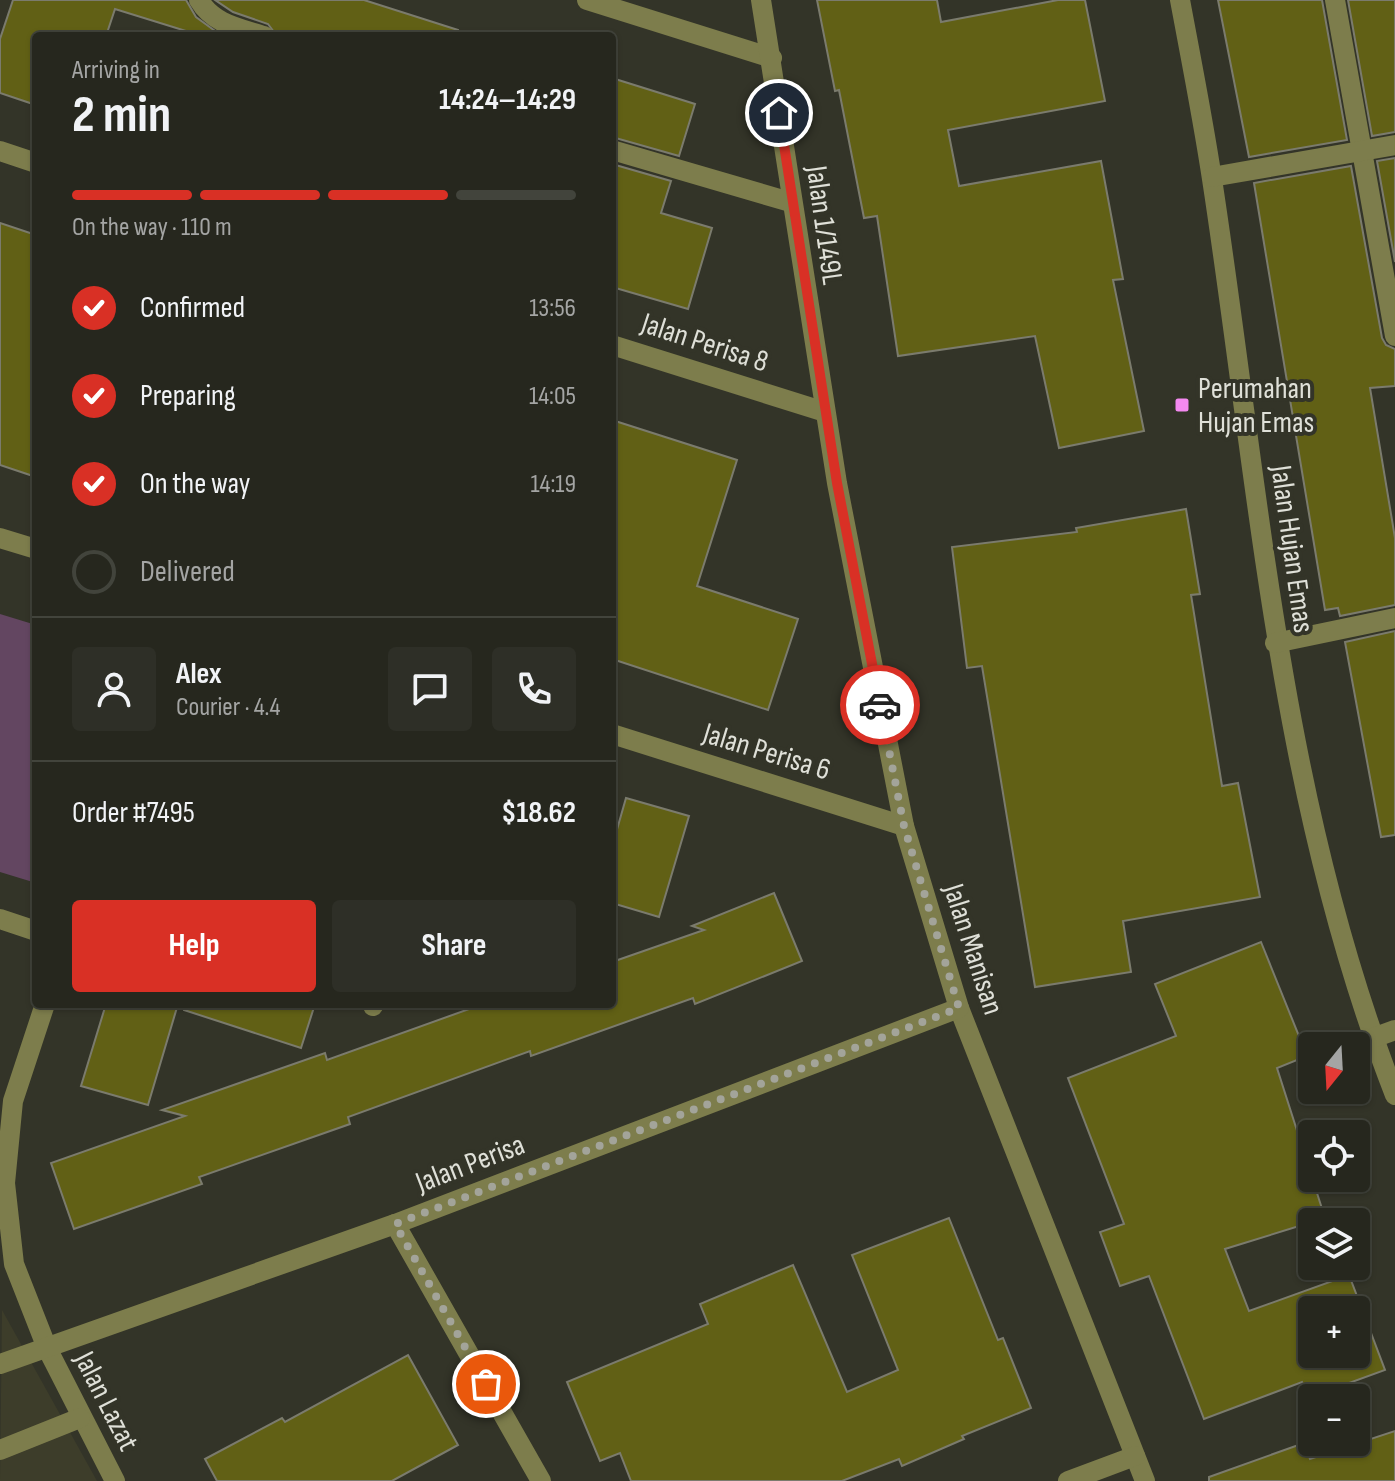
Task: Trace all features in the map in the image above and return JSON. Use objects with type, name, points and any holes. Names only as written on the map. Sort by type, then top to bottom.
[{"type":"street","points":[[199,0],[208,14],[252,32]]},
{"type":"street","points":[[587,0],[772,58]]},
{"type":"street","name":"Jalan 1/149L","points":[[761,0],[825,412]]},
{"type":"street","name":"Jalan Hujan Emas","points":[[1180,0],[1212,177],[1275,643],[1324,877],[1373,1038],[1395,1095]]},
{"type":"street","points":[[1335,0],[1395,336]]},
{"type":"street","points":[[1212,177],[1395,145]]},
{"type":"street","points":[[0,151],[32,162]]},
{"type":"street","points":[[616,151],[790,202]]},
{"type":"street","name":"Jalan Perisa 8","points":[[616,346],[825,412]]},
{"type":"street","name":"Jalan Manisan","points":[[825,412],[904,826],[959,1008],[1145,1481]]},
{"type":"street","points":[[0,538],[32,548]]},
{"type":"street","points":[[1275,643],[1395,618]]},
{"type":"street","name":"Jalan Perisa 6","points":[[616,735],[904,826]]},
{"type":"street","points":[[0,919],[32,930]]},
{"type":"street","name":"Jalan Lazat","points":[[44,1008],[13,1101],[5,1183],[14,1264],[47,1348],[80,1418],[115,1481]]},
{"type":"street","name":"Jalan Perisa","points":[[0,1364],[395,1224],[959,1008]]},
{"type":"street","points":[[1373,1038],[1395,1030]]},
{"type":"street","points":[[395,1224],[541,1481]]},
{"type":"street","points":[[0,1450],[80,1418]]},
{"type":"street","points":[[1068,1481],[1135,1456]]},
{"type":"shaded area","points":[[0,614],[32,624],[32,882],[0,872]]},
{"type":"shaded area","points":[[2,1310],[97,1481],[0,1481]]},
{"type":"building","points":[[13,0],[186,0],[196,17],[217,32],[189,32],[115,9],[107,32],[32,32],[32,104],[0,93],[0,39]]},
{"type":"building","points":[[215,0],[364,0],[458,30],[274,32],[268,24],[233,12]]},
{"type":"building","points":[[817,0],[937,0],[941,22],[1058,0],[1085,0],[1105,101],[948,130],[959,186],[1101,161],[1123,279],[1113,280],[1144,431],[1059,448],[1035,336],[898,356],[877,216],[864,218],[839,90],[835,91]]},
{"type":"building","points":[[1218,0],[1322,0],[1347,140],[1249,157]]},
{"type":"building","points":[[1348,0],[1395,0],[1395,132],[1372,136]]},
{"type":"building","points":[[616,79],[695,104],[679,156],[616,138]]},
{"type":"building","points":[[1395,158],[1395,262],[1377,161]]},
{"type":"building","points":[[616,165],[671,181],[661,213],[712,228],[688,309],[616,288]]},
{"type":"building","points":[[1351,166],[1382,338],[1386,345],[1395,349],[1395,386],[1370,388],[1395,538],[1395,605],[1340,616],[1338,608],[1325,610],[1254,183]]},
{"type":"building","points":[[0,223],[32,234],[32,476],[0,465]]},
{"type":"building","points":[[616,421],[737,460],[697,586],[798,619],[768,710],[616,660]]},
{"type":"building","points":[[1186,509],[1200,594],[1191,595],[1222,786],[1238,783],[1260,897],[1123,921],[1131,972],[1035,987],[982,666],[967,668],[952,547],[1077,532],[1076,528]]},
{"type":"building","points":[[1395,631],[1395,835],[1381,837],[1345,642]]},
{"type":"building","points":[[626,798],[689,816],[659,917],[616,904],[616,833]]},
{"type":"building","points":[[774,893],[802,961],[695,1004],[693,998],[531,1056],[530,1051],[348,1117],[350,1124],[199,1177],[202,1184],[74,1229],[51,1163],[185,1116],[162,1110],[325,1053],[327,1060],[472,1008],[616,1008],[616,961],[704,930],[692,926]]},
{"type":"building","points":[[1261,942],[1298,1034],[1298,1060],[1277,1068],[1298,1134],[1298,1192],[1317,1192],[1322,1208],[1298,1208],[1298,1226],[1225,1249],[1249,1311],[1335,1280],[1351,1280],[1357,1296],[1298,1296],[1298,1368],[1370,1368],[1370,1330],[1385,1370],[1346,1384],[1302,1382],[1204,1419],[1149,1276],[1120,1286],[1100,1232],[1124,1224],[1068,1078],[1176,1036],[1155,984]]},
{"type":"building","points":[[105,1008],[177,1008],[148,1105],[81,1086]]},
{"type":"building","points":[[184,1008],[314,1008],[301,1048]]},
{"type":"building","points":[[949,1218],[998,1340],[1003,1338],[1031,1408],[962,1436],[964,1439],[902,1466],[899,1459],[842,1481],[631,1481],[620,1453],[600,1461],[567,1382],[708,1324],[700,1304],[793,1265],[847,1392],[898,1370],[852,1255]]},
{"type":"building","points":[[408,1355],[458,1445],[392,1481],[217,1481],[205,1459],[282,1418],[285,1422]]},
{"type":"building","points":[[1395,1431],[1395,1481],[1209,1481],[1209,1477],[1298,1445],[1298,1456],[1309,1456],[1310,1459],[1319,1456],[1370,1456],[1370,1439]]},
{"type":"way so far","points":[[486,1384],[395,1224],[959,1008],[904,826],[880,705]]},
{"type":"place","name":"Perumahan Hujan Emas","points":[[1182,405]]},
{"type":"route","points":[[779,113],[809,321],[880,705]]}]
